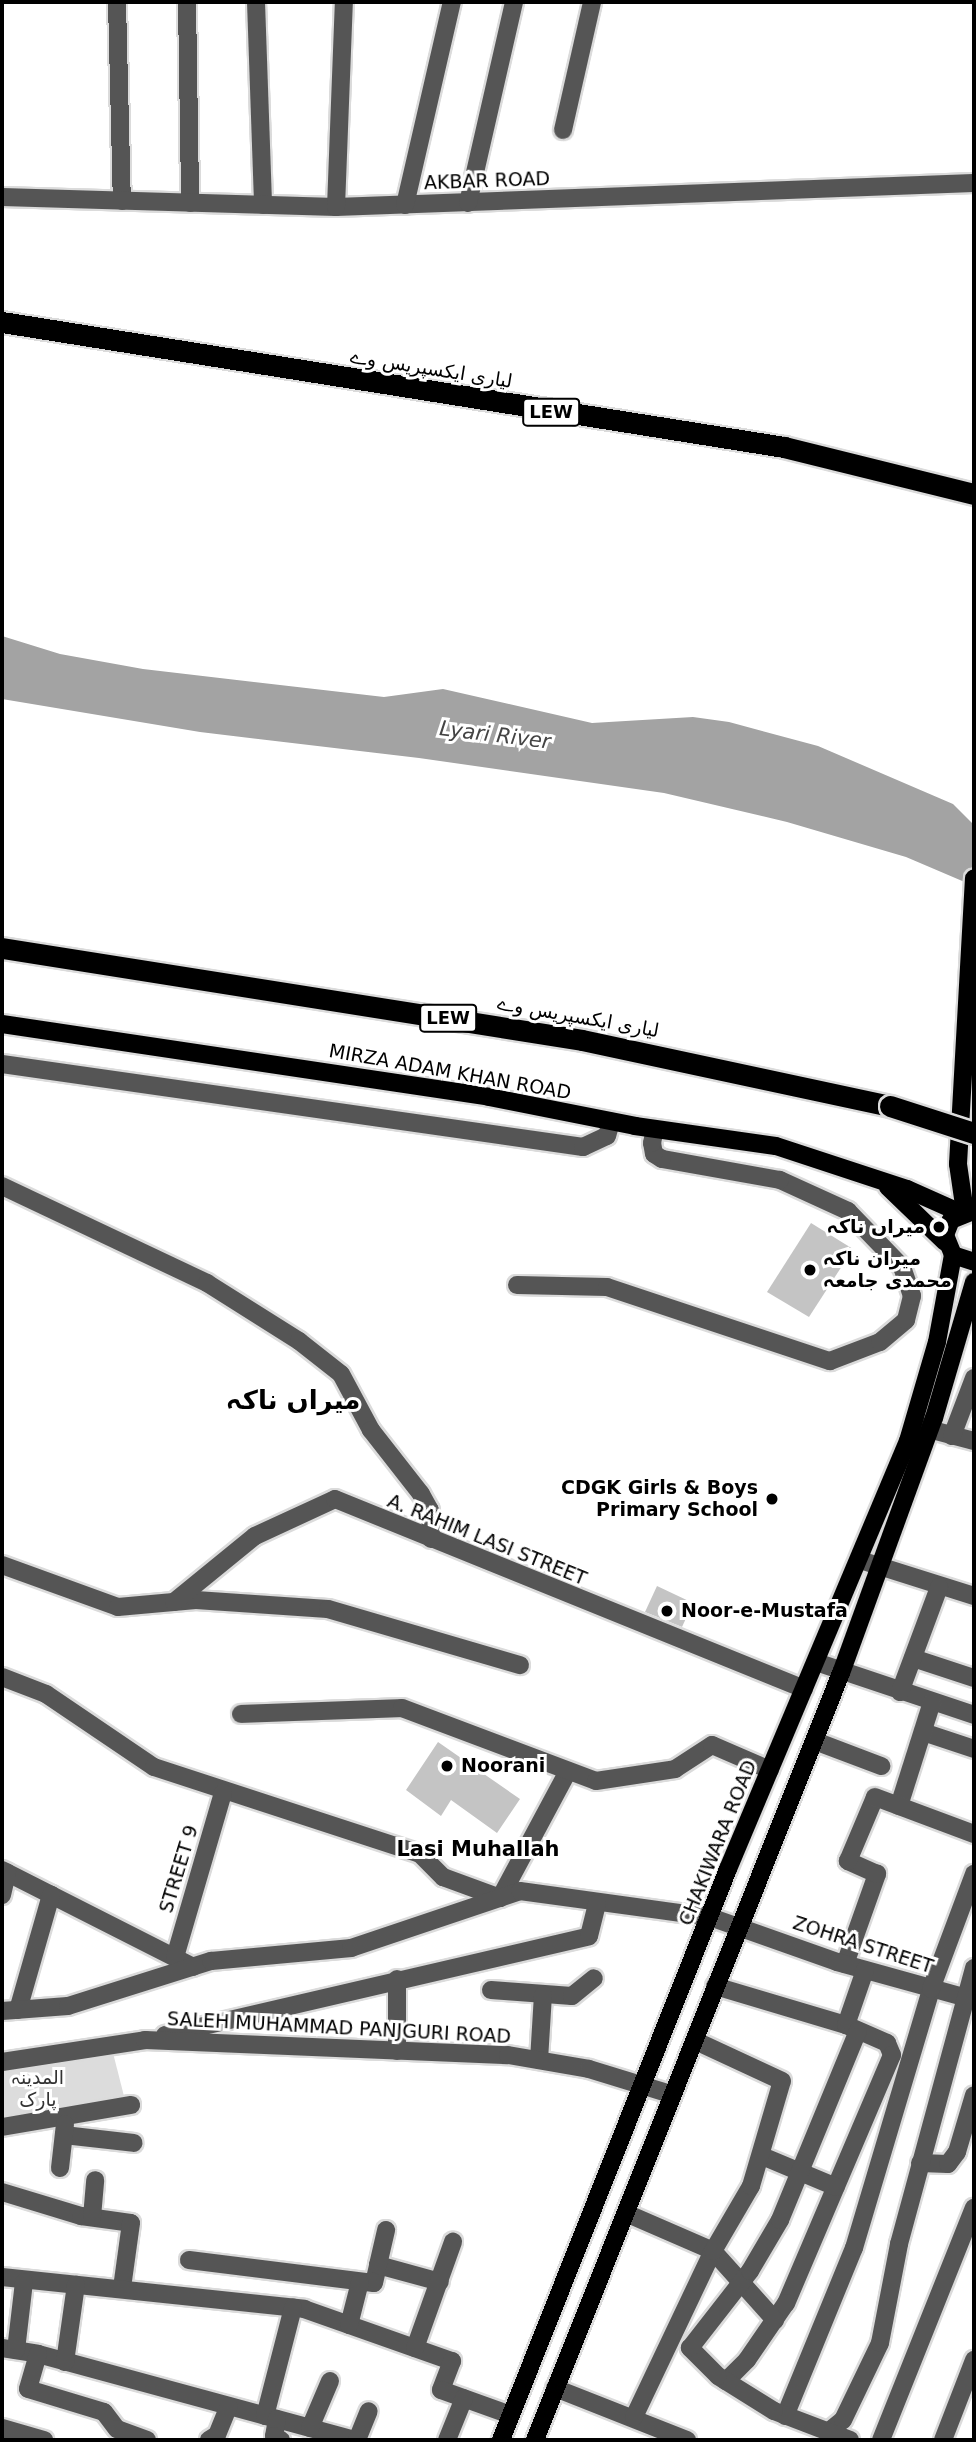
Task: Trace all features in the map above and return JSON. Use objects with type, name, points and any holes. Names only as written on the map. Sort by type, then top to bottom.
[{"type":"highway","name":"لیاری ایکسپریس وے","points":[[2,323],[784,447],[974,494]]},
{"type":"highway","name":"لیاری ایکسپریس وے","points":[[2,948],[646,1051],[878,1103],[974,1133]]},
{"type":"main road","points":[[967,1212],[958,1177],[974,878]]},
{"type":"main road","name":"MIRZA ADAM KHAN ROAD","points":[[2,1024],[489,1097],[611,1122],[776,1146],[885,1185],[908,1189],[967,1212]]},
{"type":"main road","name":"MIRZA ADAM KHAN ROAD","points":[[885,1185],[949,1248]]},
{"type":"main road","name":"CHAKIWARA ROAD","points":[[501,2440],[647,2084],[710,1917],[770,1770],[860,1560],[921,1428],[937,1342],[949,1248],[947,1227],[967,1212]]},
{"type":"main road","points":[[949,1248],[974,1262]]},
{"type":"main road","name":"CHAKIWARA ROAD","points":[[535,2440],[628,2214],[671,2094],[696,2041],[715,1986],[841,1673],[881,1567],[921,1428],[974,1282]]},
{"type":"street","points":[[117,2],[121,201]]},
{"type":"street","points":[[187,2],[190,203]]},
{"type":"street","points":[[256,2],[263,205]]},
{"type":"street","points":[[336,207],[344,2]]},
{"type":"street","points":[[405,205],[452,2]]},
{"type":"street","points":[[468,202],[514,2]]},
{"type":"street","points":[[563,130],[592,2]]},
{"type":"street","name":"AKBAR ROAD","points":[[2,197],[336,207],[974,183]]},
{"type":"street","points":[[2,1064],[583,1147],[607,1136],[611,1122]]},
{"type":"street","points":[[517,1285],[607,1287],[830,1361],[880,1342],[906,1320],[912,1296],[902,1267],[848,1211],[780,1180],[662,1159],[654,1154],[652,1143],[655,1129]]},
{"type":"street","points":[[2,1186],[207,1283],[299,1341],[341,1374],[371,1430],[421,1494],[430,1510],[431,1539]]},
{"type":"street","points":[[952,1436],[974,1378]]},
{"type":"street","points":[[921,1428],[974,1441]]},
{"type":"street","name":"A. RAHIM LASI STREET","points":[[174,1602],[255,1536],[335,1499],[804,1689]]},
{"type":"street","points":[[860,1560],[974,1596]]},
{"type":"street","points":[[2,1565],[118,1607],[174,1602],[328,1609],[520,1665]]},
{"type":"street","points":[[900,1692],[939,1587]]},
{"type":"street","points":[[912,1658],[974,1678]]},
{"type":"street","points":[[816,1662],[841,1673],[974,1715]]},
{"type":"street","points":[[2,1677],[46,1694],[154,1767],[223,1793],[420,1854],[443,1877],[500,1898],[568,1771]]},
{"type":"street","points":[[899,1806],[933,1702]]},
{"type":"street","points":[[241,1714],[402,1708],[596,1781],[675,1769],[712,1745],[770,1770]]},
{"type":"street","points":[[923,1732],[974,1749]]},
{"type":"street","points":[[815,1741],[881,1766]]},
{"type":"street","name":"STREET 9","points":[[175,1957],[223,1793]]},
{"type":"street","points":[[845,1964],[877,1874],[848,1861],[875,1797],[974,1834]]},
{"type":"street","points":[[2,1895],[5,1872],[193,1966]]},
{"type":"street","points":[[785,2416],[854,2248],[931,1989],[974,1874]]},
{"type":"street","name":"ZOHRA STREET","points":[[10,2010],[68,2007],[211,1961],[351,1948],[520,1891],[710,1917],[740,1925],[845,1964],[969,1999]]},
{"type":"street","points":[[10,2010],[51,1895]]},
{"type":"street","points":[[145,2040],[589,1936],[597,1903]]},
{"type":"street","points":[[828,2432],[843,2420],[880,2343],[920,2163],[969,1999],[974,1968]]},
{"type":"street","points":[[850,2440],[785,2416],[726,2381],[690,2348],[744,2280],[780,2220],[852,2028],[865,1970]]},
{"type":"street","points":[[491,1990],[572,1996],[594,1978]]},
{"type":"street","points":[[397,1979],[397,2050]]},
{"type":"street","points":[[715,1986],[852,2028],[887,2043],[892,2055],[786,2303],[726,2381]]},
{"type":"street","points":[[538,2060],[544,1994]]},
{"type":"street","name":"SALEH MUHAMMAD PANJGURI ROAD","points":[[2,2062],[145,2040],[397,2050],[538,2060],[647,2084],[671,2094]]},
{"type":"street","points":[[634,2417],[713,2251],[751,2186],[782,2081],[696,2041]]},
{"type":"street","points":[[920,2163],[948,2164],[957,2152],[974,2095]]},
{"type":"street","points":[[65,2126],[131,2105]]},
{"type":"street","points":[[60,2168],[65,2126]]},
{"type":"street","points":[[2,2127],[65,2126],[134,2143]]},
{"type":"street","points":[[762,2156],[836,2187]]},
{"type":"street","points":[[92,2217],[96,2180]]},
{"type":"street","points":[[2,2192],[92,2217],[131,2223],[121,2288]]},
{"type":"street","points":[[881,2440],[974,2208]]},
{"type":"street","points":[[628,2214],[713,2251],[744,2280],[775,2320]]},
{"type":"street","points":[[189,2260],[374,2283],[386,2230]]},
{"type":"street","points":[[415,2348],[453,2242]]},
{"type":"street","points":[[378,2265],[440,2282]]},
{"type":"street","points":[[2,2277],[24,2282],[121,2288],[293,2308],[452,2361],[441,2390],[510,2415]]},
{"type":"street","points":[[24,2282],[9,2349],[38,2354],[356,2440],[369,2411]]},
{"type":"street","points":[[349,2325],[360,2282]]},
{"type":"street","points":[[65,2362],[76,2285]]},
{"type":"street","points":[[281,2440],[274,2436],[271,2417],[293,2308]]},
{"type":"street","points":[[38,2354],[28,2389],[104,2412],[117,2429],[148,2440]]},
{"type":"street","points":[[943,2440],[974,2360]]},
{"type":"street","points":[[310,2428],[330,2381]]},
{"type":"street","points":[[555,2388],[634,2417],[659,2435],[687,2440]]},
{"type":"street","points":[[447,2440],[464,2398]]},
{"type":"street","points":[[209,2440],[217,2435],[229,2406]]},
{"type":"street","points":[[2,2428],[44,2440]]},
{"type":"green space","name":"المدینہ پارک","points":[[111,2045],[127,2108],[2,2127],[2,2062]]},
{"type":"water","name":"Lyari River","points":[[2,636],[60,654],[143,669],[384,697],[443,689],[592,723],[693,717],[729,722],[818,746],[953,804],[974,825],[974,886],[906,857],[787,822],[664,793],[419,758],[200,732],[2,699]]},
{"type":"building","name":"میران ناکہ محمدی جامعہ","points":[[811,1223],[853,1249],[809,1317],[767,1292]]},
{"type":"building","name":"Noor-e-Mustafa","points":[[657,1586],[693,1603],[682,1627],[645,1612]]},
{"type":"building","name":"Noorani","points":[[438,1742],[520,1799],[497,1833],[451,1800],[441,1816],[406,1790]]},
{"type":"place","name":"میراں ناکہ","points":[[939,1227]]},
{"type":"place","name":"میران ناکہ محمدی جامعہ","points":[[810,1270]]},
{"type":"place","name":"CDGK Girls & Boys Primary School","points":[[772,1499]]},
{"type":"place","name":"Noor-e-Mustafa","points":[[667,1611]]},
{"type":"place","name":"Noorani","points":[[447,1766]]},
{"type":"district","name":"میراں ناکہ","points":[[294,1401]]},
{"type":"district","name":"Lasi Muhallah","points":[[478,1849]]}]
